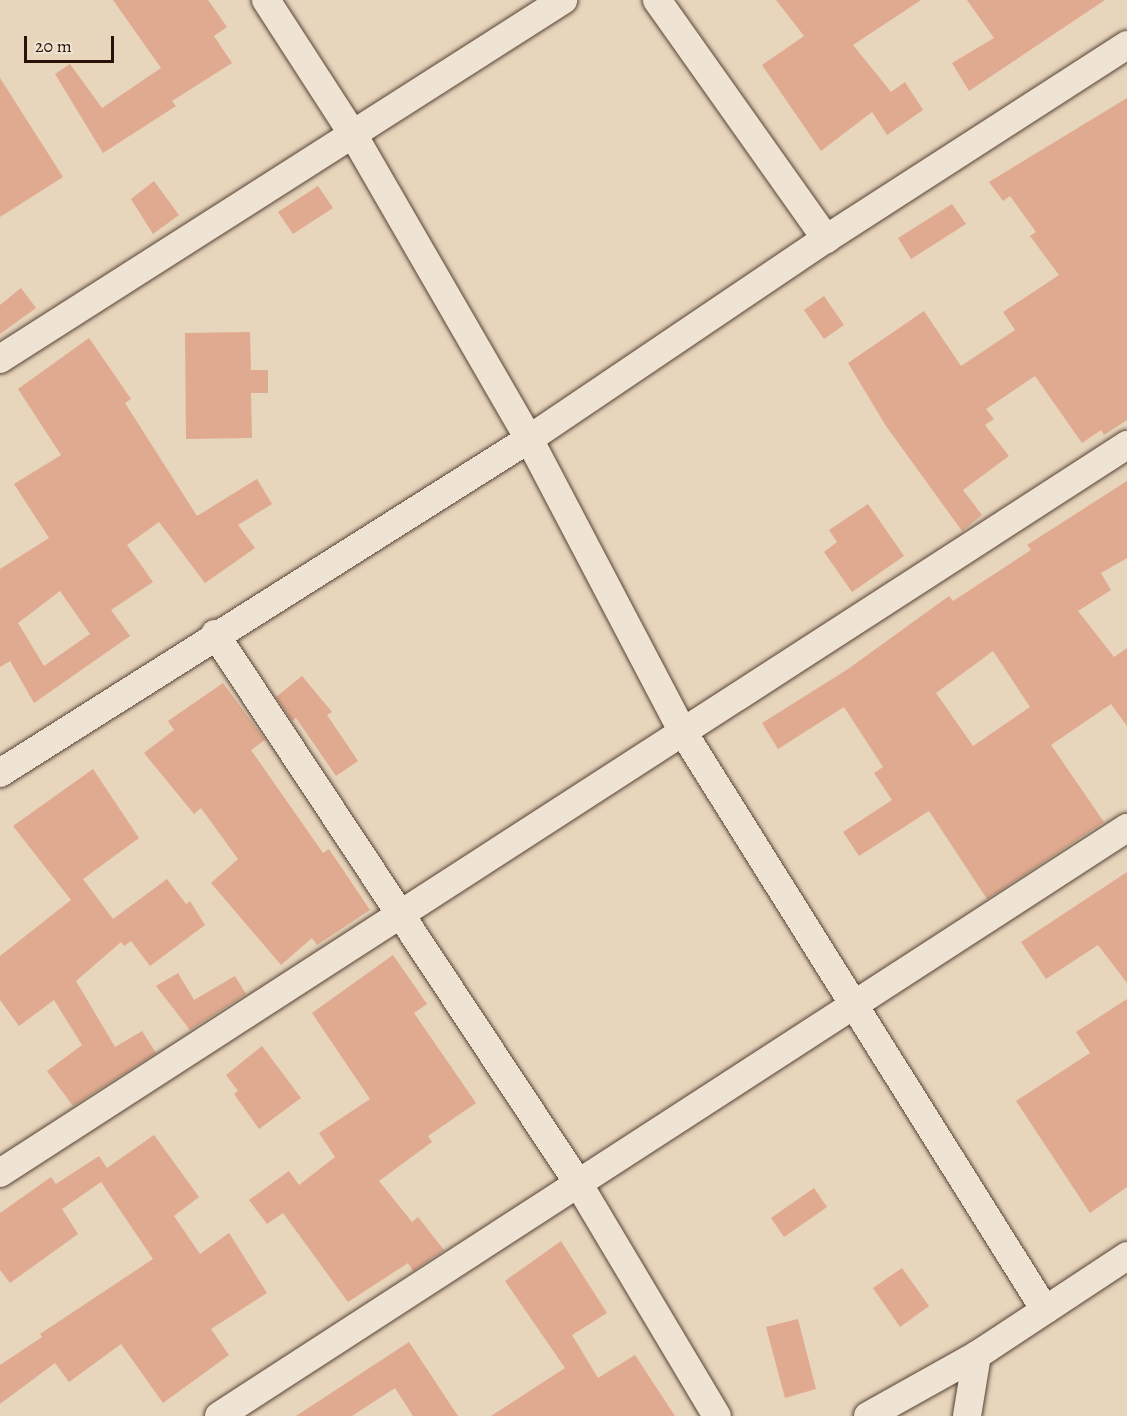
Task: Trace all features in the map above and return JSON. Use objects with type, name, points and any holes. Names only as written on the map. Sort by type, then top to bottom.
[{"type":"street","points":[[266,0],[354,136],[529,439],[682,732],[1045,1310]]},
{"type":"street","points":[[0,360],[354,136],[562,0]]},
{"type":"street","points":[[657,0],[826,239]]},
{"type":"street","points":[[0,773],[215,634],[529,439],[826,239],[1127,45]]},
{"type":"street","points":[[0,1173],[1127,445]]},
{"type":"street","points":[[215,634],[578,1183],[717,1416]]},
{"type":"street","points":[[219,1416],[1127,828]]},
{"type":"street","points":[[868,1416],[977,1355],[1127,1256]]},
{"type":"street","points":[[967,1416],[977,1355]]},
{"type":"building","points":[[113,0],[208,0],[227,27],[214,36],[232,63],[172,101],[176,106],[103,153],[55,74],[70,64],[102,108],[161,68]]},
{"type":"building","points":[[776,0],[921,0],[853,45],[891,92],[905,82],[923,110],[887,135],[872,112],[821,151],[762,65],[804,36]]},
{"type":"building","points":[[967,0],[1105,0],[969,91],[952,63],[994,38]]},
{"type":"building","points":[[0,78],[63,177],[0,217]]},
{"type":"building","points":[[1127,98],[1127,420],[1104,435],[1101,430],[1082,443],[1035,376],[986,409],[994,419],[985,425],[1009,456],[963,490],[982,515],[962,531],[886,426],[848,363],[924,311],[961,366],[1015,330],[1003,312],[1059,275],[1030,236],[1036,232],[1010,196],[1003,201],[989,182]]},
{"type":"building","points":[[154,181],[179,215],[153,234],[131,199]]},
{"type":"building","points":[[318,186],[333,208],[293,234],[278,212]]},
{"type":"building","points":[[952,204],[966,224],[911,259],[898,238]]},
{"type":"building","points":[[21,288],[36,308],[0,334],[0,305]]},
{"type":"building","points":[[824,296],[844,325],[824,339],[804,310]]},
{"type":"building","points":[[250,332],[251,370],[268,370],[268,393],[251,393],[252,438],[186,439],[185,333]]},
{"type":"building","points":[[89,338],[131,399],[125,403],[197,516],[257,479],[272,504],[238,525],[255,548],[205,583],[159,522],[127,545],[153,582],[111,610],[130,636],[34,703],[10,661],[0,667],[0,569],[49,538],[14,484],[61,455],[18,389]],"holes":[[[60,591],[90,634],[44,666],[18,623]]]},
{"type":"building","points":[[1127,481],[1127,558],[1101,573],[1111,590],[1078,611],[1114,657],[1127,648],[1127,726],[1111,704],[1051,745],[1104,822],[987,899],[929,811],[859,856],[843,832],[892,800],[874,773],[883,767],[844,707],[778,749],[762,723],[848,669],[949,596],[953,601],[1031,550],[1027,545]],"holes":[[[993,651],[1030,707],[973,746],[936,693]]]},
{"type":"building","points":[[868,504],[904,556],[852,592],[824,552],[837,542],[829,530]]},
{"type":"building","points":[[302,676],[332,712],[327,715],[358,761],[336,776],[296,718],[292,721],[276,697]]},
{"type":"building","points":[[223,683],[265,740],[251,750],[323,853],[329,849],[370,910],[317,945],[312,938],[281,965],[211,883],[238,859],[201,808],[194,814],[144,753],[174,730],[168,721]]},
{"type":"building","points":[[93,769],[139,838],[83,879],[113,919],[167,879],[186,904],[190,901],[205,925],[150,966],[131,941],[124,946],[121,942],[76,981],[115,1047],[142,1031],[156,1053],[73,1106],[47,1071],[82,1045],[54,1000],[19,1026],[0,1000],[0,956],[71,900],[13,826]]},
{"type":"building","points":[[1127,872],[1127,983],[1098,945],[1046,979],[1021,942]]},
{"type":"building","points":[[393,955],[427,1004],[414,1013],[476,1103],[428,1136],[432,1142],[379,1181],[412,1222],[418,1217],[444,1250],[413,1271],[408,1263],[348,1302],[283,1213],[267,1224],[249,1200],[289,1171],[299,1185],[335,1157],[319,1133],[370,1099],[312,1013]]},
{"type":"building","points":[[178,973],[194,1000],[235,976],[246,994],[190,1030],[156,986]]},
{"type":"building","points":[[1127,999],[1127,1187],[1090,1213],[1016,1101],[1090,1053],[1076,1032]]},
{"type":"building","points":[[262,1046],[301,1098],[259,1129],[234,1094],[238,1091],[226,1075]]},
{"type":"building","points":[[154,1135],[199,1197],[174,1216],[200,1254],[229,1233],[267,1293],[211,1329],[229,1355],[163,1403],[121,1344],[69,1382],[55,1363],[0,1404],[0,1365],[42,1337],[40,1334],[153,1259],[101,1182],[62,1209],[78,1234],[10,1283],[0,1270],[0,1213],[51,1177],[56,1184],[99,1156],[107,1168]]},
{"type":"building","points":[[814,1188],[827,1207],[784,1237],[771,1218]]},
{"type":"building","points":[[561,1241],[607,1313],[572,1335],[598,1378],[635,1355],[675,1416],[491,1416],[565,1368],[505,1281]]},
{"type":"building","points":[[902,1268],[929,1306],[900,1327],[873,1288]]},
{"type":"building","points":[[798,1319],[816,1389],[785,1398],[766,1327]]},
{"type":"building","points":[[409,1342],[458,1416],[413,1416],[395,1388],[352,1416],[296,1416]]}]
